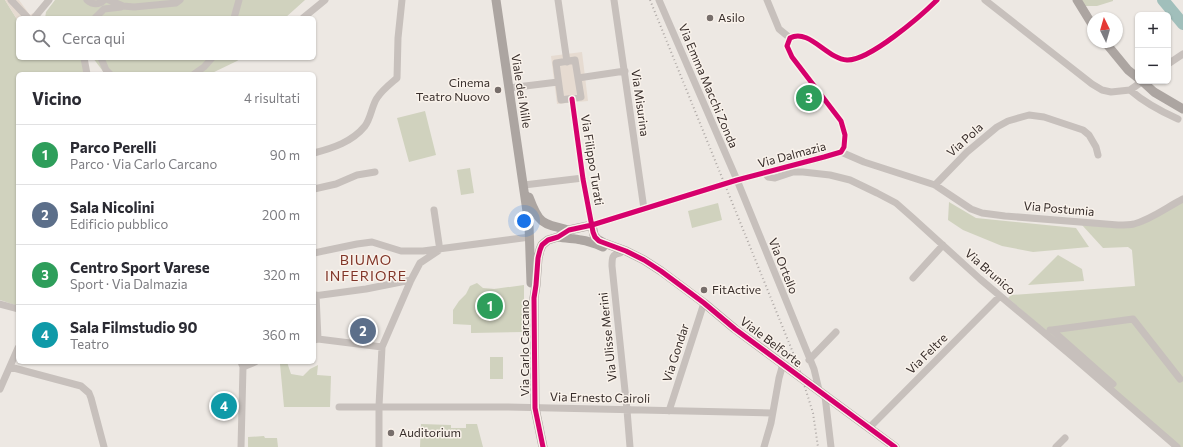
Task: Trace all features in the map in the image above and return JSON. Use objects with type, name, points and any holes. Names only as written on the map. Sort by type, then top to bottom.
[{"type":"main road","name":"Viale dei Mille","points":[[496,0],[524,185],[533,214],[529,225]]},
{"type":"main road","points":[[1077,0],[1087,16]]},
{"type":"main road","points":[[1110,48],[1128,70],[1135,76]]},
{"type":"main road","points":[[1145,84],[1154,92],[1183,109]]},
{"type":"main road","points":[[533,214],[547,225],[569,230]]},
{"type":"main road","name":"Via Carlo Carcano","points":[[529,225],[531,286],[534,298]]},
{"type":"main road","points":[[558,237],[569,230],[592,225],[595,237],[604,245]]},
{"type":"main road","points":[[558,237],[583,240],[604,245]]},
{"type":"main road","name":"Via Carlo Carcano","points":[[543,447],[535,408],[534,298],[540,249],[548,240],[558,237]]},
{"type":"main road","name":"Viale Belforte","points":[[604,245],[620,253],[634,255]]},
{"type":"main road","name":"Viale Belforte","points":[[604,245],[626,251],[661,271],[704,303],[735,329],[895,447]]},
{"type":"street","points":[[11,0],[26,16]]},
{"type":"street","points":[[36,16],[49,0]]},
{"type":"street","points":[[87,0],[90,3],[100,4],[104,0]]},
{"type":"street","points":[[109,0],[123,6]]},
{"type":"street","points":[[97,16],[104,9],[112,7],[134,7],[176,3],[180,0]]},
{"type":"street","points":[[235,16],[239,0]]},
{"type":"street","points":[[305,16],[325,0]]},
{"type":"street","points":[[316,152],[336,147],[351,139],[365,125],[373,110],[376,99],[397,78],[398,38],[402,0]]},
{"type":"street","points":[[558,0],[567,62]]},
{"type":"street","name":"Via Misurina","points":[[614,0],[644,209]]},
{"type":"street","name":"Via Emma Macchi Zonda","points":[[660,0],[737,180]]},
{"type":"street","points":[[766,0],[779,29],[790,38],[800,36],[810,40],[831,55],[846,60],[857,59],[890,39],[937,0]]},
{"type":"street","points":[[985,0],[1092,84],[1102,90],[1111,92],[1130,90],[1138,84]]},
{"type":"street","name":"Via Dalmazia","points":[[592,225],[737,180],[841,152],[844,147],[845,135],[841,121],[792,57],[787,46],[790,38]]},
{"type":"street","points":[[1171,62],[1183,54]]},
{"type":"street","points":[[84,60],[87,72]]},
{"type":"street","points":[[102,60],[108,72]]},
{"type":"street","points":[[197,72],[210,60]]},
{"type":"street","points":[[575,60],[578,78],[581,97],[561,100],[556,63],[575,60]]},
{"type":"street","points":[[578,78],[625,71]]},
{"type":"street","points":[[509,88],[558,82]]},
{"type":"street","points":[[1130,90],[1143,102],[1178,119]]},
{"type":"street","name":"Via Filippo Turati","points":[[572,99],[583,178],[592,225]]},
{"type":"street","name":"Via Pola","points":[[935,185],[967,152],[997,127],[1008,121],[1029,115],[1044,117],[1083,130],[1089,135],[1098,155]]},
{"type":"street","points":[[841,152],[864,162],[935,185]]},
{"type":"street","points":[[316,189],[336,184],[357,175],[375,172]]},
{"type":"street","name":"Via Brunico","points":[[765,173],[768,177],[775,178],[793,172],[813,172],[850,180],[896,203],[1000,296],[1177,447]]},
{"type":"street","points":[[524,185],[583,178]]},
{"type":"street","name":"Via Ortello","points":[[737,180],[814,370],[822,393],[831,447]]},
{"type":"street","name":"Via Postumia","points":[[935,185],[971,209],[982,213],[1118,225],[1133,224],[1146,220],[1170,205],[1183,200]]},
{"type":"street","points":[[434,210],[439,247]]},
{"type":"street","points":[[316,253],[372,242],[401,251],[411,252],[439,247],[530,242]]},
{"type":"street","points":[[913,278],[943,245]]},
{"type":"street","points":[[379,447],[379,406],[382,347],[420,263],[439,247]]},
{"type":"street","name":"Via Ulisse Merini","points":[[620,253],[613,256],[612,266],[630,447]]},
{"type":"street","points":[[316,296],[366,289],[411,280]]},
{"type":"street","name":"Via Feltre","points":[[869,428],[1000,296]]},
{"type":"street","name":"Via Gondar","points":[[669,411],[704,303]]},
{"type":"street","points":[[0,304],[16,308]]},
{"type":"street","points":[[1042,331],[1133,319],[1180,379]]},
{"type":"street","points":[[1052,330],[1113,384]]},
{"type":"street","points":[[810,360],[836,332]]},
{"type":"street","points":[[316,339],[382,347]]},
{"type":"street","points":[[0,389],[16,353]]},
{"type":"street","points":[[241,447],[242,364]]},
{"type":"street","points":[[764,447],[771,423],[783,364]]},
{"type":"street","points":[[10,367],[81,386],[86,390],[91,398],[104,447]]},
{"type":"street","points":[[807,382],[814,370]]},
{"type":"street","name":"Via Ernesto Cairoli","points":[[339,407],[379,406],[535,408],[772,413]]},
{"type":"street","points":[[1056,447],[1065,438]]},
{"type":"green space","points":[[0,0],[5,0],[16,18],[16,60],[82,60],[84,72],[16,72],[16,305],[0,300]]},
{"type":"green space","points":[[55,0],[305,0],[287,16],[45,16],[46,12]]},
{"type":"green space","points":[[1081,0],[1113,1],[1097,6],[1085,6]]},
{"type":"green space","points":[[94,60],[238,60],[214,72],[104,72]]},
{"type":"green space","points":[[425,111],[436,155],[409,162],[397,118]]},
{"type":"green space","points":[[470,168],[474,193],[461,195],[457,170]]},
{"type":"green space","points":[[949,202],[976,218],[1076,228],[1089,247],[1033,252],[1002,246],[963,230],[948,220]]},
{"type":"green space","points":[[1183,202],[1183,447],[1179,447],[1008,298],[1011,295],[1135,286],[1132,250],[1128,247],[1103,248],[1082,225],[1120,228]]},
{"type":"green space","points":[[718,203],[722,220],[692,228],[688,211]]},
{"type":"green space","points":[[1058,255],[1082,269],[1084,281],[1028,285]]},
{"type":"green space","points":[[477,283],[483,288],[494,289],[524,285],[524,332],[471,333],[471,325],[453,324],[453,310],[466,294],[470,286]]},
{"type":"green space","points":[[490,357],[503,357],[503,379],[490,379]]},
{"type":"green space","points":[[280,364],[288,364],[291,374],[303,376],[310,369],[318,365],[317,375],[331,376],[330,407],[284,407]]},
{"type":"green space","points":[[421,424],[451,425],[451,428],[466,428],[466,424],[477,424],[483,447],[420,447]]},
{"type":"green space","points":[[264,436],[265,438],[277,438],[278,447],[248,447],[248,437]]},
{"type":"shaded area","points":[[5,0],[19,0],[30,15],[33,13],[35,16],[16,16],[16,18]]},
{"type":"shaded area","points":[[582,52],[588,101],[557,104],[551,56]]},
{"type":"waterway","points":[[1163,0],[1183,24]]},
{"type":"railway","points":[[650,0],[798,365],[813,413],[818,447]]},
{"type":"cycle path","points":[[543,447],[535,408],[534,298],[538,258],[542,245],[548,240],[558,237],[569,230],[592,225],[737,180],[841,152],[844,147],[845,135],[841,121],[792,57],[787,46],[790,38],[797,36],[804,37],[811,40],[832,55],[847,60],[857,58],[881,46],[937,0]]},
{"type":"cycle path","points":[[572,99],[583,179],[595,237],[599,241],[626,251],[644,260],[661,271],[704,303],[735,329],[895,447]]},
{"type":"place","name":"Asilo","points":[[710,18]]},
{"type":"place","name":"Cinema Teatro Nuovo","points":[[498,90]]},
{"type":"place","name":"Centro Sport Varese","points":[[809,98]]},
{"type":"place","name":"FitActive","points":[[704,290]]},
{"type":"place","name":"Parco Perelli","points":[[490,306]]},
{"type":"place","name":"Sala Nicolini","points":[[363,331]]},
{"type":"place","name":"Sala Filmstudio 90","points":[[224,406]]},
{"type":"place","name":"Auditorium","points":[[391,433]]},
{"type":"district","name":"BIUMO INFERIORE","points":[[366,268]]}]
